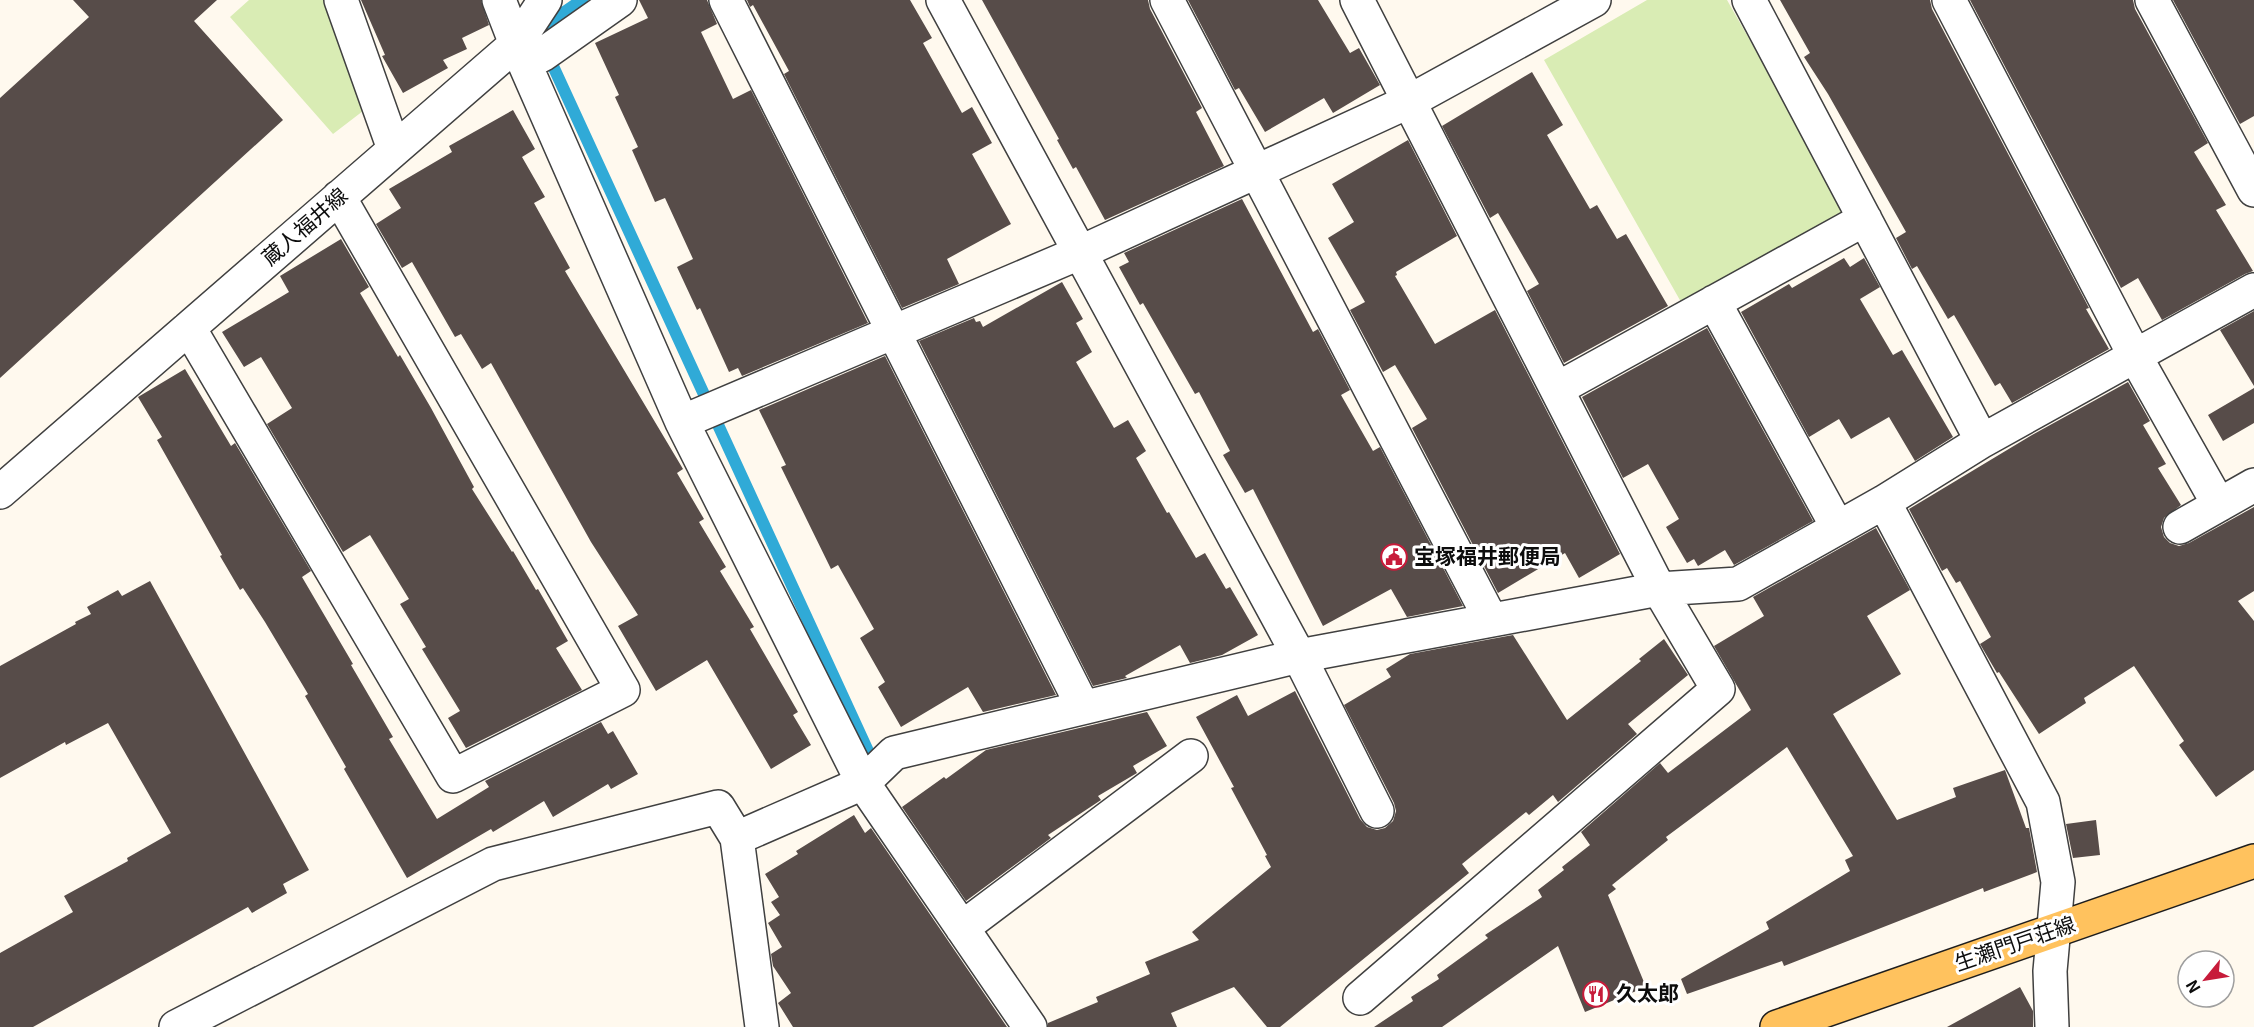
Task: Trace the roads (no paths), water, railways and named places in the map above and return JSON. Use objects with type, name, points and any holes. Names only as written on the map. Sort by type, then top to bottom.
[{"type":"main road","name":"生瀬門戸荘線","points":[[1777,1027],[2254,861]]},
{"type":"street","points":[[341,0],[394,150]]},
{"type":"street","points":[[499,0],[538,48],[682,422],[863,783],[1030,1027]]},
{"type":"street","points":[[538,48],[545,0]]},
{"type":"street","name":"蔵人福井線","points":[[0,492],[394,150],[538,48],[620,0]]},
{"type":"street","points":[[726,0],[1083,707]]},
{"type":"street","points":[[943,0],[1299,656],[1377,811]]},
{"type":"street","points":[[1167,0],[1491,620]]},
{"type":"street","points":[[1357,0],[1659,589],[1718,689],[1360,998]]},
{"type":"street","points":[[1749,0],[1982,441]]},
{"type":"street","points":[[1949,0],[2135,356],[2218,505]]},
{"type":"street","points":[[2152,0],[2254,190]]},
{"type":"street","points":[[682,422],[1079,253],[1410,101],[1574,5]]},
{"type":"street","points":[[189,328],[453,776],[623,690],[339,197]]},
{"type":"street","points":[[1557,389],[1865,219]]},
{"type":"street","points":[[737,838],[863,783],[894,753],[1299,656],[1659,589],[1738,584],[1884,502],[1982,441],[2254,290]]},
{"type":"street","points":[[1714,302],[1838,528]]},
{"type":"street","points":[[2180,526],[2254,485]]},
{"type":"street","points":[[1884,502],[2043,802],[2058,882],[2050,971],[2052,1027]]},
{"type":"street","points":[[962,928],[1191,756]]},
{"type":"street","points":[[176,1027],[493,864],[718,807],[737,838],[762,1027]]},
{"type":"waterway","points":[[582,0],[547,24],[553,66],[868,751]]},
{"type":"place","name":"宝塚福井郵便局","points":[[1394,557]]},
{"type":"place","name":"久太郎","points":[[1596,994]]}]
